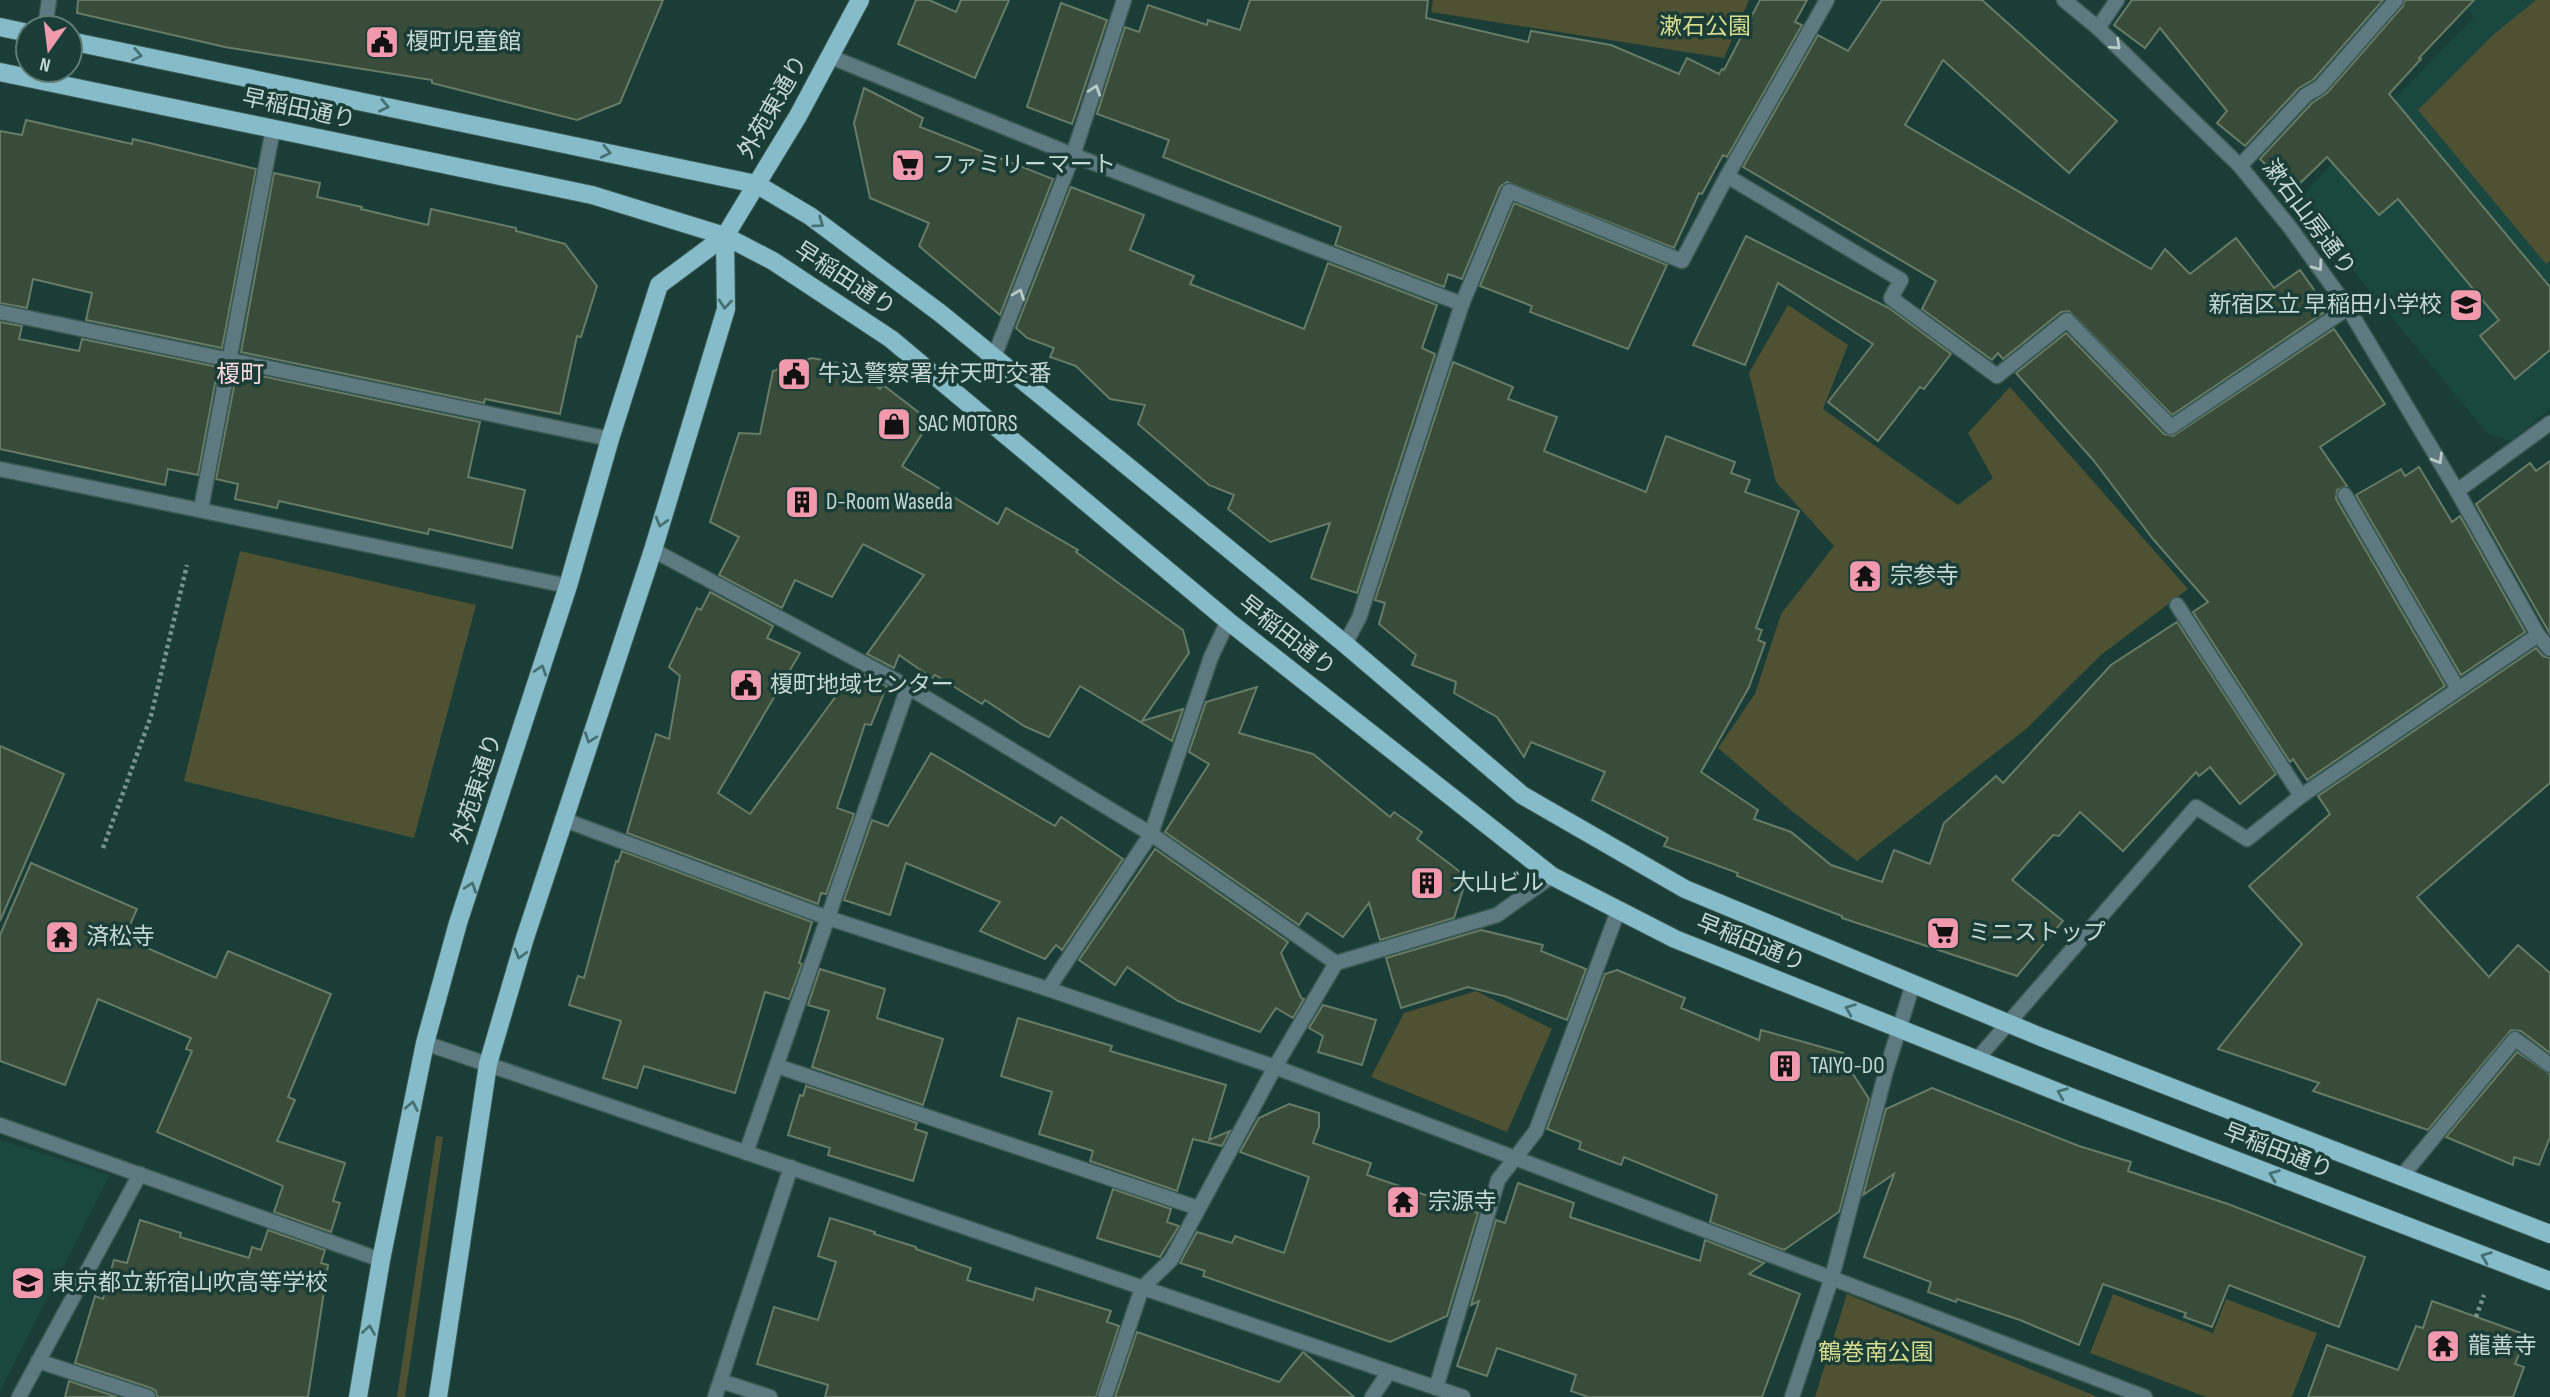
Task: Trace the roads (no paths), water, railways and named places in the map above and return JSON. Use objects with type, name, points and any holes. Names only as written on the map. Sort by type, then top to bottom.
[{"type":"main road","name":"外苑東通り","points":[[358,1397],[381,1260],[425,1043],[458,923],[568,586],[610,439],[659,285],[726,236],[831,57],[860,0]]},
{"type":"main road","name":"早稲田通り","points":[[84,44],[756,184],[810,216],[940,313],[1345,644],[1522,795],[1685,889],[2009,1023],[2550,1234]]},
{"type":"main road","name":"早稲田通り","points":[[0,72],[592,195],[726,236],[773,261],[891,339],[1228,621],[1552,876],[1675,939],[2063,1094],[2550,1281]]},
{"type":"main road","name":"外苑東通り","points":[[438,1397],[488,1065],[562,819],[653,550],[726,309],[726,236]]},
{"type":"street","points":[[994,358],[1073,155],[1124,0]]},
{"type":"street","points":[[1345,644],[1359,618],[1462,304],[1509,191],[1682,261],[1827,0]]},
{"type":"street","name":"漱石山房通り","points":[[2064,0],[2098,28],[2240,166],[2289,226],[2348,308],[2538,635],[2550,649]]},
{"type":"street","points":[[2098,28],[2117,0]]},
{"type":"street","points":[[2240,166],[2306,95],[2320,86],[2396,0]]},
{"type":"street","points":[[831,57],[1073,155],[1462,304]]},
{"type":"street","points":[[201,509],[273,129]]},
{"type":"street","points":[[1727,176],[1901,280],[1891,298],[1997,376],[2067,320],[2171,427],[2348,308]]},
{"type":"street","points":[[0,312],[610,439]]},
{"type":"street","points":[[2457,492],[2550,423]]},
{"type":"street","points":[[0,469],[568,586]]},
{"type":"street","points":[[2345,495],[2458,689]]},
{"type":"street","points":[[653,550],[908,687],[1151,834],[1336,963]]},
{"type":"street","points":[[2177,606],[2301,796]]},
{"type":"street","points":[[1048,989],[1151,834],[1211,657],[1228,621]]},
{"type":"street","points":[[1978,1058],[2196,807],[2247,839],[2301,796],[2538,635]]},
{"type":"street","points":[[746,1153],[908,687]]},
{"type":"street","points":[[562,819],[828,918],[1048,989],[1275,1067],[2145,1397]]},
{"type":"street","points":[[1105,1397],[1142,1288],[1171,1260],[1275,1067],[1336,963],[1497,915],[1552,876]]},
{"type":"street","points":[[1436,1388],[1498,1180],[1536,1131],[1618,911]]},
{"type":"street","points":[[1792,1397],[1832,1277],[1913,984]]},
{"type":"street","points":[[2402,1176],[2515,1039],[2550,1065]]},
{"type":"street","points":[[425,1043],[1463,1397]]},
{"type":"street","points":[[777,1066],[1198,1208]]},
{"type":"street","points":[[0,1125],[381,1260]]},
{"type":"street","points":[[715,1397],[791,1167]]},
{"type":"street","points":[[19,1397],[140,1174]]},
{"type":"street","points":[[38,1361],[148,1397]]},
{"type":"street","points":[[1372,1397],[1389,1372]]},
{"type":"street","points":[[721,1381],[770,1397]]},
{"type":"place","name":"榎町児童館","points":[[382,42]]},
{"type":"place","name":"ファミリーマート","points":[[908,165]]},
{"type":"place","name":"新宿区立 早稲田小学校","points":[[2466,305]]},
{"type":"place","name":"牛込警察署 弁天町交番","points":[[794,374]]},
{"type":"place","name":"SAC MOTORS","points":[[894,424]]},
{"type":"place","name":"D-Room Waseda","points":[[802,502]]},
{"type":"place","name":"宗参寺","points":[[1865,576]]},
{"type":"place","name":"榎町地域センター","points":[[746,685]]},
{"type":"place","name":"大山ビル","points":[[1427,883]]},
{"type":"place","name":"ミニストップ","points":[[1943,933]]},
{"type":"place","name":"済松寺","points":[[62,937]]},
{"type":"place","name":"TAIYO-DO","points":[[1785,1066]]},
{"type":"place","name":"宗源寺","points":[[1403,1202]]},
{"type":"place","name":"東京都立新宿山吹高等学校","points":[[28,1283]]},
{"type":"place","name":"龍善寺","points":[[2443,1346]]},
{"type":"district","name":"榎町","points":[[240,374]]},
{"type":"park label","name":"漱石公園","points":[[1705,27]]},
{"type":"park label","name":"鶴巻南公園","points":[[1876,1353]]}]
